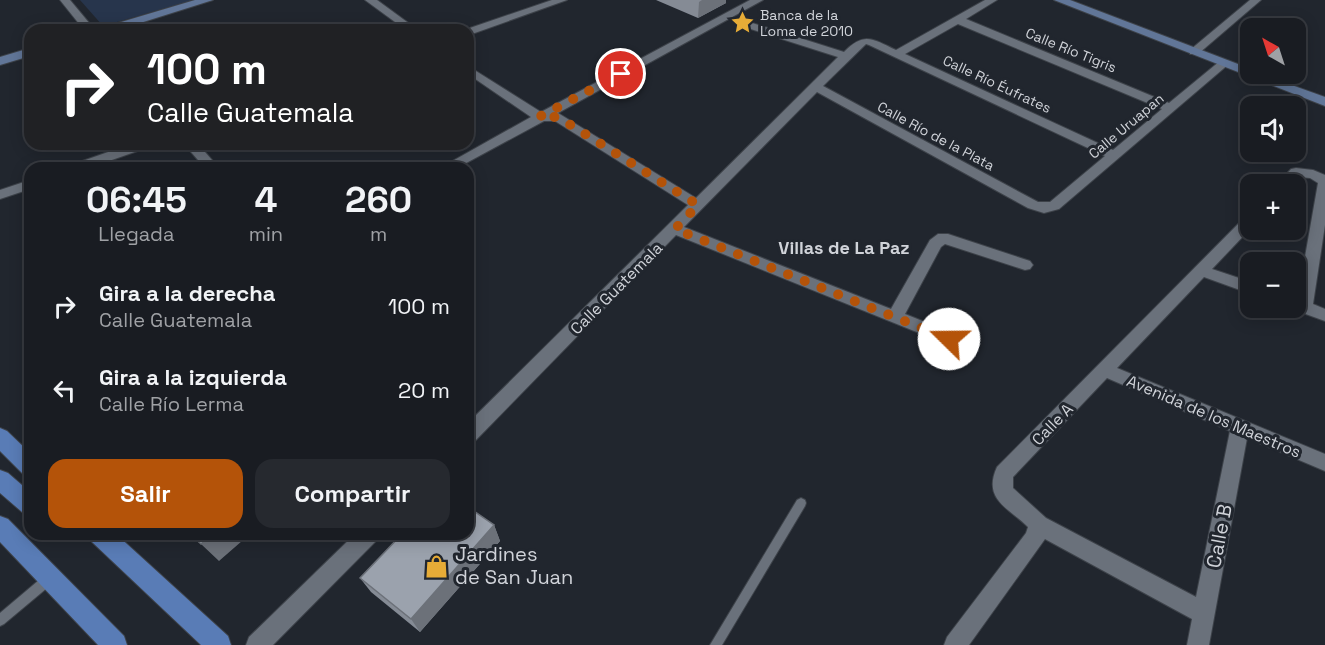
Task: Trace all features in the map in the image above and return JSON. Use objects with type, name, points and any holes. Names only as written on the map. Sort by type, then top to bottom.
[{"type":"main road","points":[[125,24],[207,0]]},
{"type":"main road","points":[[1060,0],[1240,70]]},
{"type":"main road","points":[[0,61],[24,54]]},
{"type":"main road","points":[[1277,84],[1325,102]]},
{"type":"main road","points":[[0,437],[24,461]]},
{"type":"main road","points":[[0,480],[24,500]]},
{"type":"main road","points":[[0,526],[49,579],[116,645]]},
{"type":"main road","points":[[106,540],[219,645]]},
{"type":"street","points":[[65,0],[85,24]]},
{"type":"street","points":[[370,0],[404,24]]},
{"type":"street","points":[[474,30],[562,0]]},
{"type":"street","points":[[458,162],[758,0]]},
{"type":"street","points":[[897,54],[992,0]]},
{"type":"street","points":[[1194,52],[1256,0]]},
{"type":"street","name":"Calle Río Tigris","points":[[958,20],[1172,108]]},
{"type":"street","points":[[742,23],[846,57]]},
{"type":"street","name":"Calle Río Éufrates","points":[[866,41],[1114,155]]},
{"type":"street","name":"Calle Guatemala","points":[[474,429],[859,43],[866,41]]},
{"type":"street","name":"Calle Uruapan","points":[[1044,208],[1054,206],[1224,63]]},
{"type":"street","points":[[474,73],[539,117],[558,117],[698,205]]},
{"type":"street","name":"Calle Río de la Plata","points":[[816,87],[1033,205],[1044,208]]},
{"type":"street","points":[[93,162],[127,150]]},
{"type":"street","points":[[196,150],[207,162]]},
{"type":"street","points":[[1294,174],[1296,172],[1313,174],[1325,181],[1306,276]]},
{"type":"street","points":[[0,195],[24,186]]},
{"type":"street","points":[[675,229],[949,339]]},
{"type":"street","name":"Calle A","points":[[1204,613],[1039,525],[1032,516],[1006,498],[1000,483],[1004,473],[1240,231]]},
{"type":"street","points":[[895,317],[935,244],[943,238],[1025,265]]},
{"type":"street","points":[[1202,271],[1240,284]]},
{"type":"street","points":[[1306,308],[1325,315]]},
{"type":"street","name":"Avenida de los Maestros","points":[[1104,369],[1325,463]]},
{"type":"street","name":"Calle B","points":[[1198,645],[1240,427]]},
{"type":"street","points":[[955,645],[1035,538],[1039,525]]},
{"type":"street","points":[[257,645],[363,540]]},
{"type":"lane","points":[[716,645],[801,503]]},
{"type":"lane","points":[[0,620],[49,579]]},
{"type":"shaded area","points":[[80,0],[194,0],[110,24],[101,24]]},
{"type":"building","name":"Jardines de San Juan","points":[[474,511],[494,525],[411,619],[360,578],[396,540],[474,540]]},
{"type":"place","name":"Banca de la Loma de 2010","points":[[742,23]]},
{"type":"place","name":"Jardines de San Juan","points":[[437,566]]},
{"type":"district","name":"Villas de La Paz","points":[[844,248]]},
{"type":"route","points":[[621,74],[539,117],[558,117],[698,205],[675,229],[949,339]]}]
